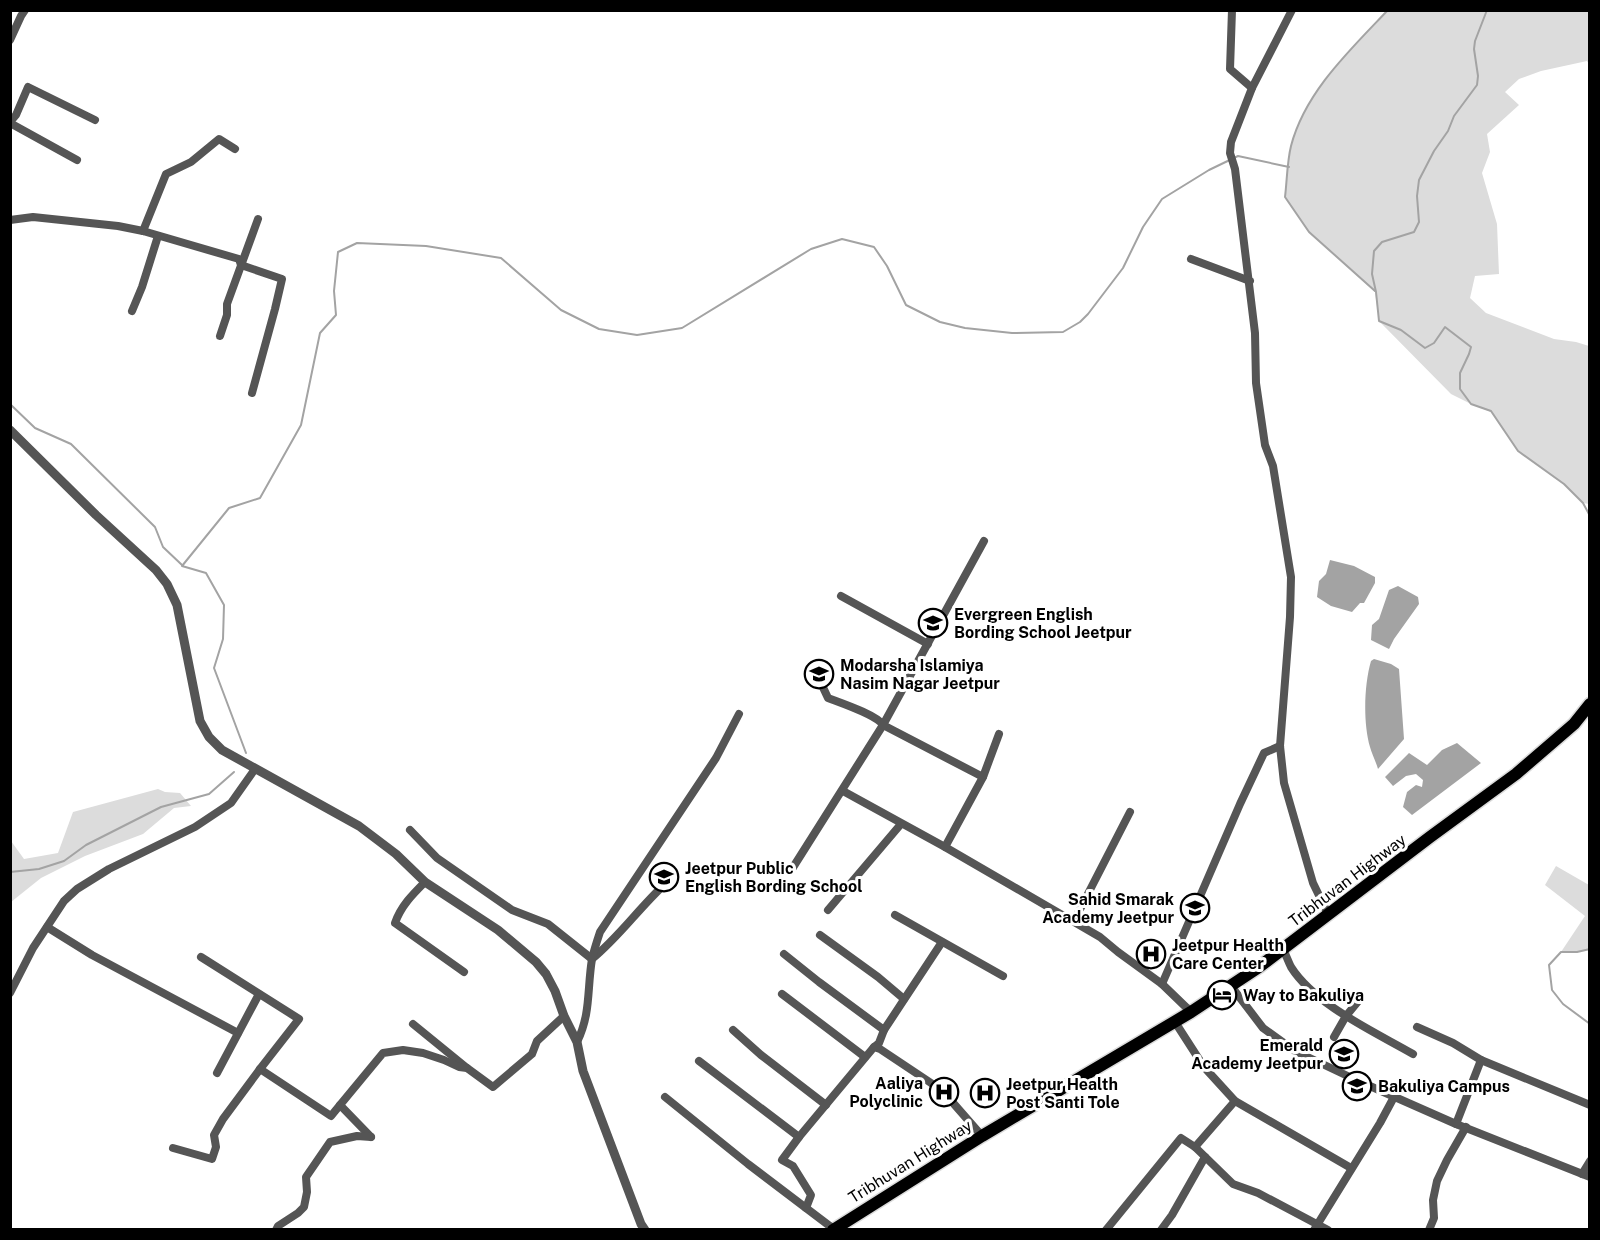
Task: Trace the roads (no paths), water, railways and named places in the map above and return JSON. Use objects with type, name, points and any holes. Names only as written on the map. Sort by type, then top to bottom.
[{"type":"highway","name":"Tribhuvan Highway","points":[[834,1229],[982,1136],[1175,1022],[1231,986],[1516,774],[1574,724],[1590,704]]},
{"type":"street","points":[[10,39],[25,10]]},
{"type":"street","points":[[1223,10],[1232,12],[1230,69],[1252,88]]},
{"type":"street","points":[[1292,10],[1252,88],[1231,142],[1230,153],[1235,169],[1250,280],[1255,333],[1256,383],[1265,445],[1273,466],[1291,577],[1280,746],[1284,783],[1313,883],[1328,914]]},
{"type":"street","points":[[77,160],[10,123],[28,87],[95,120]]},
{"type":"street","points":[[143,231],[166,174],[191,162],[219,139],[235,148]]},
{"type":"street","points":[[10,220],[33,217],[118,226],[239,259],[241,265]]},
{"type":"street","points":[[220,336],[227,315],[226,304],[258,219]]},
{"type":"street","points":[[132,311],[158,236]]},
{"type":"street","points":[[1191,259],[1250,280]]},
{"type":"street","points":[[241,265],[282,279],[252,393]]},
{"type":"street","points":[[10,430],[156,570],[167,584],[177,605],[200,721],[209,737],[222,750],[359,826],[396,854],[425,882],[498,930],[536,962],[546,974],[577,1042],[583,1071],[645,1230]]},
{"type":"street","points":[[792,869],[883,725],[984,541]]},
{"type":"street","points":[[841,596],[928,644]]},
{"type":"street","points":[[820,681],[828,698],[880,721],[883,725],[983,777]]},
{"type":"street","points":[[577,1042],[584,1029],[592,959],[600,932],[716,758],[739,714]]},
{"type":"street","points":[[945,847],[983,777],[999,734]]},
{"type":"street","points":[[1162,984],[1235,814],[1264,753],[1280,746]]},
{"type":"street","points":[[10,993],[47,927],[64,901],[77,889],[109,869],[195,827],[231,803],[255,769]]},
{"type":"street","points":[[843,791],[1101,937],[1162,984],[1191,1012]]},
{"type":"street","points":[[1074,921],[1130,812]]},
{"type":"street","points":[[828,910],[901,824]]},
{"type":"street","points":[[410,830],[437,858],[512,910],[548,924],[592,959]]},
{"type":"street","points":[[425,882],[407,900],[395,923],[464,972]]},
{"type":"street","points":[[592,959],[620,933],[665,884]]},
{"type":"street","points":[[895,915],[1003,976]]},
{"type":"street","points":[[47,927],[92,955],[238,1033]]},
{"type":"street","points":[[820,935],[904,999]]},
{"type":"street","points":[[806,1208],[811,1195],[793,1166],[782,1160],[865,1057],[879,1043],[884,1030],[942,942]]},
{"type":"street","points":[[1283,949],[1291,967],[1309,988],[1346,1016],[1413,1054]]},
{"type":"street","points":[[784,954],[884,1030]]},
{"type":"street","points":[[173,1148],[212,1159],[216,1147],[214,1135],[223,1119],[299,1019],[201,957]]},
{"type":"street","points":[[1231,986],[1263,1028],[1295,1051],[1456,1124],[1586,1176],[1590,1161]]},
{"type":"street","points":[[217,1073],[259,994]]},
{"type":"street","points":[[782,994],[865,1057]]},
{"type":"street","points":[[1334,1037],[1346,1016],[1360,999]]},
{"type":"street","points":[[413,1024],[493,1087],[532,1054],[537,1041],[564,1016]]},
{"type":"street","points":[[1175,1022],[1204,1067],[1235,1101],[1351,1168]]},
{"type":"street","points":[[1418,1027],[1453,1042],[1481,1060],[1590,1105]]},
{"type":"street","points":[[733,1030],[760,1055],[826,1105]]},
{"type":"street","points":[[874,1047],[937,1087],[982,1136]]},
{"type":"street","points":[[260,1069],[331,1116],[383,1053],[403,1050],[423,1053],[459,1067],[468,1068]]},
{"type":"street","points":[[1456,1124],[1481,1060]]},
{"type":"street","points":[[699,1061],[799,1137]]},
{"type":"street","points":[[665,1097],[834,1229]]},
{"type":"street","points":[[1315,1227],[1394,1097]]},
{"type":"street","points":[[1195,1147],[1235,1101]]},
{"type":"street","points":[[276,1230],[304,1207],[307,1192],[306,1177],[330,1142],[357,1136],[372,1137],[340,1105]]},
{"type":"street","points":[[1429,1230],[1434,1218],[1433,1200],[1437,1181],[1466,1127]]},
{"type":"street","points":[[1106,1230],[1181,1138],[1195,1147],[1233,1184],[1258,1193],[1315,1227],[1328,1230]]},
{"type":"street","points":[[1161,1230],[1205,1157]]},
{"type":"waterway","points":[[1375,291],[1309,232],[1285,197],[1291,146],[1307,108],[1330,73],[1388,10]]},
{"type":"waterway","points":[[1487,10],[1475,41],[1477,85],[1454,116],[1448,131],[1434,151],[1419,180],[1417,196],[1419,222],[1414,232],[1382,242],[1374,251],[1372,274],[1379,321],[1401,330],[1425,348],[1434,343],[1445,327],[1471,347],[1460,373],[1460,389],[1471,404],[1491,411],[1518,451],[1564,484],[1583,503],[1590,516]]},
{"type":"waterway","points":[[246,753],[214,668],[223,639],[224,605],[206,573],[182,566],[229,508],[260,498],[301,425],[320,333],[336,315],[334,291],[338,252],[357,243],[426,246],[501,258],[561,310],[599,329],[637,335],[682,328],[811,249],[842,239],[874,247],[887,266],[906,305],[940,322],[965,328],[1012,333],[1063,332],[1080,322],[1088,314],[1123,268],[1143,227],[1162,199],[1209,170],[1238,156],[1289,167]]},
{"type":"waterway","points":[[10,404],[35,428],[71,444],[155,527],[163,547],[182,565]]},
{"type":"waterway","points":[[10,872],[39,869],[64,861],[86,845],[161,807],[209,794],[234,772]]},
{"type":"waterway","points":[[1590,949],[1561,952],[1549,965],[1552,990],[1563,1004],[1590,1024]]},
{"type":"place","name":"Evergreen English Bording School Jeetpur","points":[[933,623]]},
{"type":"place","name":"Modarsha Islamiya Nasim Nagar Jeetpur","points":[[819,674]]},
{"type":"place","name":"Jeetpur Public English Bording School","points":[[664,877]]},
{"type":"place","name":"Sahid Smarak Academy Jeetpur","points":[[1195,908]]},
{"type":"place","name":"Jeetpur Health Care Center","points":[[1151,954]]},
{"type":"place","name":"Way to Bakuliya","points":[[1222,995]]},
{"type":"place","name":"Emerald Academy Jeetpur","points":[[1344,1054]]},
{"type":"place","name":"Bakuliya Campus","points":[[1357,1086]]},
{"type":"place","name":"Aaliya Polyclinic","points":[[944,1092]]},
{"type":"place","name":"Jeetpur Health Post Santi Tole","points":[[985,1093]]}]
